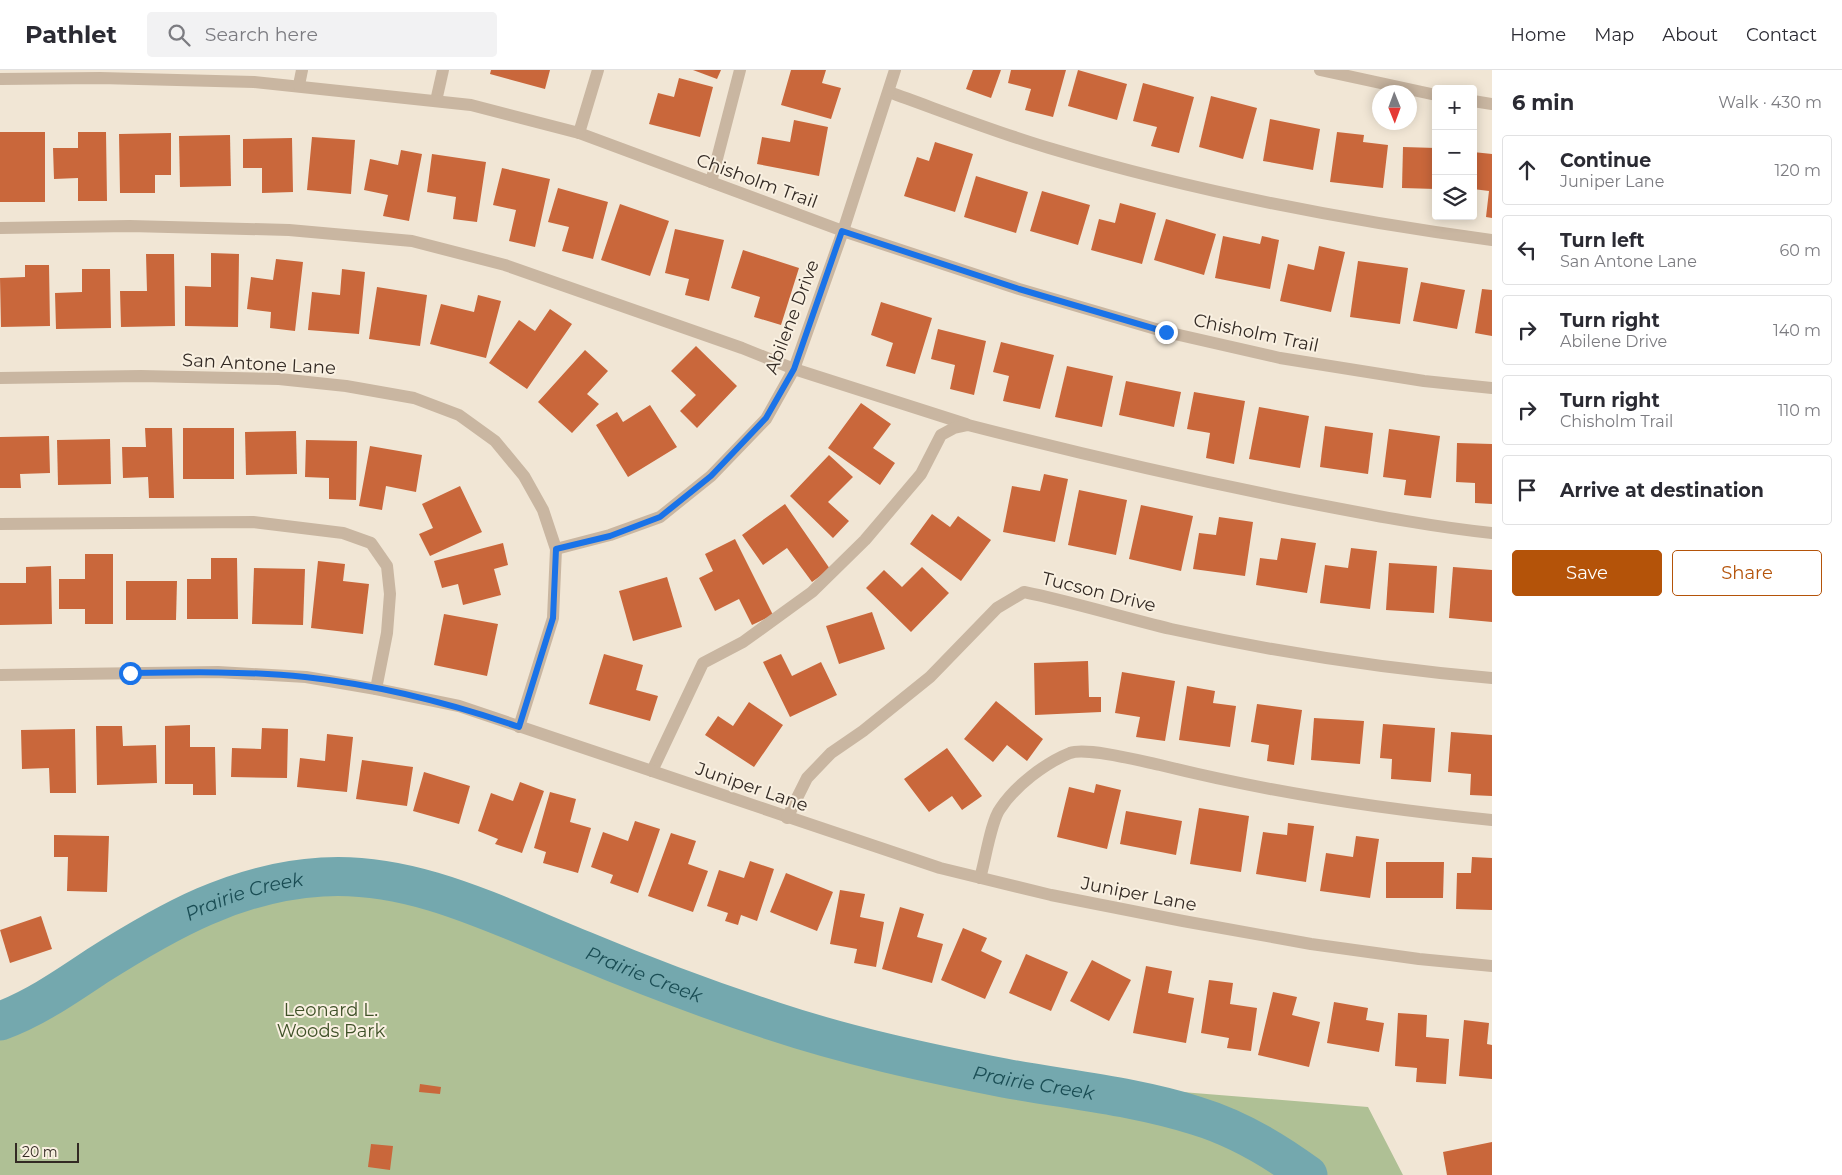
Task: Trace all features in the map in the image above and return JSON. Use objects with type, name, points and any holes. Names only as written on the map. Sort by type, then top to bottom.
[{"type":"street","points":[[299,85],[302,70]]},
{"type":"street","points":[[436,101],[444,70]]},
{"type":"street","points":[[579,133],[598,70]]},
{"type":"street","points":[[711,182],[740,70]]},
{"type":"street","name":"Abilene Drive","points":[[556,549],[610,536],[660,517],[711,476],[766,418],[794,369],[895,70]]},
{"type":"street","points":[[1320,70],[1432,94]]},
{"type":"street","name":"Chisholm Trail","points":[[0,79],[147,74],[299,85],[471,105],[579,133],[842,231],[1019,289],[1166,332],[1280,358],[1424,381],[1492,388]]},
{"type":"street","points":[[888,92],[1048,148],[1144,174],[1272,202],[1492,240]]},
{"type":"street","points":[[1477,102],[1492,104]]},
{"type":"street","points":[[0,228],[130,226],[279,230],[412,241],[505,265],[742,348],[794,369],[968,425],[1130,465],[1249,491],[1372,515],[1492,533]]},
{"type":"street","name":"San Antone Lane","points":[[0,378],[141,376],[279,379],[346,386],[414,398],[459,415],[495,441],[524,476],[543,510],[556,549],[553,618],[519,727]]},
{"type":"street","points":[[652,771],[703,663],[743,642],[812,592],[865,540],[922,474],[941,435],[954,428],[968,425]]},
{"type":"street","points":[[0,524],[253,522],[343,533],[371,543],[387,566],[390,594],[387,633],[376,688]]},
{"type":"street","name":"Tucson Drive","points":[[787,818],[807,778],[831,752],[863,731],[930,677],[997,608],[1024,592],[1066,600],[1172,629],[1311,656],[1492,678]]},
{"type":"street","name":"Juniper Lane","points":[[0,675],[218,672],[306,677],[376,688],[459,706],[787,818],[940,868],[980,878],[1183,921],[1311,944],[1419,959],[1492,966]]},
{"type":"street","points":[[980,878],[999,810],[1019,786],[1052,763],[1072,753],[1087,752],[1134,759],[1193,774],[1399,811],[1492,820]]},
{"type":"green space","name":"Leonard L. Woods Park","points":[[318,865],[424,875],[604,943],[721,992],[923,1049],[1157,1090],[1368,1107],[1403,1175],[0,1175],[0,1008],[40,999],[188,898]]},
{"type":"building","points":[[491,70],[550,70],[545,89],[490,74]]},
{"type":"building","points":[[693,70],[721,70],[717,79]]},
{"type":"building","points":[[791,70],[826,70],[822,83],[841,88],[831,119],[781,105]]},
{"type":"building","points":[[973,70],[1001,70],[991,98],[966,89]]},
{"type":"building","points":[[1011,70],[1066,70],[1053,117],[1025,110],[1031,89],[1008,83]]},
{"type":"building","points":[[1078,70],[1127,84],[1117,120],[1068,106]]},
{"type":"building","points":[[679,78],[713,87],[700,137],[649,124],[658,93],[674,97]]},
{"type":"building","points":[[1143,83],[1194,97],[1179,153],[1151,146],[1157,127],[1133,121]]},
{"type":"building","points":[[1211,96],[1257,108],[1243,159],[1199,147]]},
{"type":"building","points":[[1270,119],[1320,129],[1313,170],[1263,161]]},
{"type":"building","points":[[794,120],[828,127],[819,176],[757,164],[762,137],[790,142]]},
{"type":"building","points":[[0,132],[45,132],[45,202],[0,202]]},
{"type":"building","points":[[78,132],[106,132],[107,201],[78,201],[78,178],[54,179],[53,148],[78,148]]},
{"type":"building","points":[[1337,132],[1364,135],[1363,142],[1388,145],[1383,188],[1330,182]]},
{"type":"building","points":[[171,133],[171,175],[155,175],[155,193],[120,193],[119,134]]},
{"type":"building","points":[[230,135],[231,186],[180,187],[179,136]]},
{"type":"building","points":[[312,137],[355,140],[351,194],[307,190]]},
{"type":"building","points":[[292,138],[293,192],[262,193],[262,168],[243,168],[243,139]]},
{"type":"building","points":[[935,142],[973,154],[955,212],[904,196],[917,157],[929,161]]},
{"type":"building","points":[[1403,147],[1432,148],[1432,189],[1402,188]]},
{"type":"building","points":[[401,150],[422,154],[409,221],[383,216],[388,195],[364,190],[370,159],[398,165]]},
{"type":"building","points":[[1477,152],[1492,154],[1492,218],[1486,217],[1489,191],[1477,190]]},
{"type":"building","points":[[432,154],[486,162],[477,222],[453,219],[456,197],[427,192]]},
{"type":"building","points":[[502,168],[550,179],[535,247],[509,241],[516,210],[493,205]]},
{"type":"building","points":[[976,176],[1028,192],[1016,233],[964,217]]},
{"type":"building","points":[[558,188],[608,202],[593,259],[562,251],[569,227],[548,222]]},
{"type":"building","points":[[1042,191],[1090,205],[1078,245],[1030,231]]},
{"type":"building","points":[[1120,203],[1156,213],[1142,264],[1091,250],[1099,219],[1115,223]]},
{"type":"building","points":[[620,204],[669,221],[650,276],[601,260]]},
{"type":"building","points":[[1166,219],[1216,234],[1204,275],[1154,260]]},
{"type":"building","points":[[675,229],[724,240],[709,301],[685,295],[689,279],[665,273]]},
{"type":"building","points":[[1223,236],[1260,244],[1262,236],[1279,240],[1270,289],[1215,278]]},
{"type":"building","points":[[1319,246],[1345,252],[1331,312],[1280,301],[1288,264],[1314,270]]},
{"type":"building","points":[[743,250],[799,268],[781,325],[754,317],[760,297],[731,288]]},
{"type":"building","points":[[211,253],[239,254],[238,327],[185,326],[185,286],[211,287]]},
{"type":"building","points":[[146,254],[174,254],[175,326],[121,327],[120,291],[147,291]]},
{"type":"building","points":[[276,259],[303,262],[295,331],[270,328],[271,312],[247,309],[251,277],[273,280]]},
{"type":"building","points":[[1358,261],[1408,268],[1400,324],[1350,317]]},
{"type":"building","points":[[25,265],[49,265],[50,326],[1,327],[0,278],[25,277]]},
{"type":"building","points":[[82,269],[110,269],[111,328],[56,329],[55,293],[82,292]]},
{"type":"building","points":[[342,269],[365,272],[359,334],[308,330],[312,292],[340,295]]},
{"type":"building","points":[[1421,282],[1465,290],[1457,329],[1413,321]]},
{"type":"building","points":[[377,287],[427,295],[420,346],[369,339]]},
{"type":"building","points":[[1482,289],[1492,290],[1492,336],[1475,333]]},
{"type":"building","points":[[478,295],[501,301],[486,358],[430,344],[441,304],[474,312]]},
{"type":"building","points":[[881,302],[932,318],[915,374],[886,366],[893,343],[871,335]]},
{"type":"building","points":[[550,309],[572,324],[527,389],[489,363],[519,320],[535,331]]},
{"type":"building","points":[[938,329],[986,341],[974,395],[950,389],[955,365],[931,359]]},
{"type":"building","points":[[1001,342],[1054,355],[1040,409],[1003,401],[1009,376],[993,372]]},
{"type":"building","points":[[696,346],[737,386],[697,428],[680,411],[696,395],[671,371]]},
{"type":"building","points":[[585,350],[608,371],[587,394],[599,404],[572,433],[538,402]]},
{"type":"building","points":[[1067,366],[1113,376],[1102,427],[1055,417]]},
{"type":"building","points":[[1126,381],[1181,392],[1174,427],[1119,415]]},
{"type":"building","points":[[1194,392],[1245,401],[1234,464],[1206,458],[1210,433],[1187,429]]},
{"type":"building","points":[[861,403],[891,424],[873,448],[895,463],[880,485],[828,448]]},
{"type":"building","points":[[650,405],[677,447],[628,477],[596,425],[617,412],[623,422]]},
{"type":"building","points":[[1259,407],[1309,416],[1300,468],[1249,459]]},
{"type":"building","points":[[1325,426],[1373,433],[1368,474],[1320,467]]},
{"type":"building","points":[[145,428],[172,428],[174,498],[149,498],[148,477],[123,478],[122,447],[146,447]]},
{"type":"building","points":[[183,428],[234,428],[234,479],[183,479]]},
{"type":"building","points":[[1389,429],[1440,436],[1431,498],[1404,495],[1406,480],[1383,477]]},
{"type":"building","points":[[296,431],[297,474],[246,475],[245,432]]},
{"type":"building","points":[[49,436],[50,473],[20,474],[21,488],[0,488],[0,437]]},
{"type":"building","points":[[110,439],[111,484],[58,485],[57,440]]},
{"type":"building","points":[[306,440],[357,441],[356,500],[329,499],[329,478],[305,477]]},
{"type":"building","points":[[1457,443],[1492,444],[1492,504],[1475,503],[1475,483],[1456,482]]},
{"type":"building","points":[[370,446],[422,455],[416,492],[386,486],[382,510],[359,506]]},
{"type":"building","points":[[829,455],[853,477],[828,502],[849,521],[833,538],[790,496]]},
{"type":"building","points":[[1044,474],[1068,479],[1055,542],[1003,532],[1012,486],[1040,491]]},
{"type":"building","points":[[460,486],[482,532],[430,556],[419,534],[433,528],[422,504]]},
{"type":"building","points":[[1079,490],[1127,500],[1116,555],[1068,545]]},
{"type":"building","points":[[785,504],[830,569],[812,582],[787,548],[763,565],[742,535]]},
{"type":"building","points":[[1141,505],[1193,516],[1181,571],[1129,559]]},
{"type":"building","points":[[932,514],[950,527],[958,516],[991,540],[961,581],[910,544]]},
{"type":"building","points":[[1219,517],[1253,522],[1245,576],[1193,569],[1199,533],[1216,535]]},
{"type":"building","points":[[1281,538],[1316,543],[1307,593],[1256,585],[1260,558],[1277,560]]},
{"type":"building","points":[[735,539],[773,615],[752,625],[739,599],[715,611],[699,578],[713,571],[705,554]]},
{"type":"building","points":[[503,543],[508,565],[494,569],[501,595],[463,605],[458,584],[442,588],[434,561]]},
{"type":"building","points":[[1351,548],[1377,551],[1370,609],[1320,603],[1325,565],[1348,568]]},
{"type":"building","points":[[85,554],[113,554],[113,624],[85,624],[85,609],[59,609],[59,579],[85,579]]},
{"type":"building","points":[[211,558],[237,558],[238,619],[187,619],[187,579],[211,579]]},
{"type":"building","points":[[318,561],[345,564],[343,581],[369,584],[363,634],[311,628]]},
{"type":"building","points":[[1389,563],[1437,566],[1434,613],[1386,610]]},
{"type":"building","points":[[51,566],[52,624],[0,625],[0,583],[26,583],[26,567]]},
{"type":"building","points":[[922,567],[949,593],[911,632],[866,588],[884,570],[902,587]]},
{"type":"building","points":[[1453,567],[1492,570],[1492,622],[1449,618]]},
{"type":"building","points":[[254,568],[305,569],[303,625],[252,624]]},
{"type":"building","points":[[667,577],[682,627],[633,641],[619,591]]},
{"type":"building","points":[[126,581],[177,581],[176,620],[126,620]]},
{"type":"building","points":[[872,612],[885,649],[839,664],[826,626]]},
{"type":"building","points":[[444,614],[498,624],[487,676],[434,665]]},
{"type":"building","points":[[604,654],[643,665],[636,690],[658,696],[650,721],[589,704]]},
{"type":"building","points":[[781,654],[792,676],[821,662],[837,695],[790,717],[763,662]]},
{"type":"building","points":[[1088,661],[1089,697],[1101,697],[1101,712],[1035,715],[1034,663]]},
{"type":"building","points":[[1122,672],[1175,681],[1165,741],[1136,737],[1140,717],[1115,713]]},
{"type":"building","points":[[1187,686],[1215,691],[1213,703],[1236,706],[1230,747],[1179,740]]},
{"type":"building","points":[[996,701],[1043,739],[1027,761],[1007,745],[993,762],[964,739]]},
{"type":"building","points":[[749,702],[783,725],[754,767],[705,735],[718,716],[733,726]]},
{"type":"building","points":[[1257,704],[1302,710],[1294,765],[1267,761],[1269,745],[1251,742]]},
{"type":"building","points":[[1314,718],[1364,721],[1360,764],[1311,760]]},
{"type":"building","points":[[1383,724],[1435,728],[1431,782],[1391,779],[1392,759],[1380,758]]},
{"type":"building","points":[[190,725],[190,747],[215,747],[216,795],[193,795],[193,784],[165,784],[165,726]]},
{"type":"building","points":[[96,726],[122,726],[123,746],[156,745],[157,783],[97,785]]},
{"type":"building","points":[[262,728],[288,729],[287,778],[231,777],[232,748],[261,749]]},
{"type":"building","points":[[75,729],[76,793],[50,793],[49,768],[22,769],[21,730]]},
{"type":"building","points":[[1451,732],[1492,735],[1492,796],[1470,795],[1471,774],[1448,772]]},
{"type":"building","points":[[327,734],[353,737],[347,792],[297,787],[300,758],[325,761]]},
{"type":"building","points":[[947,748],[982,796],[962,810],[952,796],[929,812],[904,779]]},
{"type":"building","points":[[362,760],[413,767],[407,806],[356,799]]},
{"type":"building","points":[[424,772],[470,786],[459,824],[413,811]]},
{"type":"building","points":[[520,782],[544,791],[522,853],[495,844],[498,839],[478,831],[491,793],[513,801]]},
{"type":"building","points":[[1096,784],[1121,790],[1107,849],[1057,837],[1069,787],[1094,793]]},
{"type":"building","points":[[550,792],[576,799],[570,822],[591,828],[578,873],[543,863],[546,852],[534,848]]},
{"type":"building","points":[[1199,808],[1249,816],[1241,872],[1190,864]]},
{"type":"building","points":[[1126,811],[1182,821],[1176,855],[1120,844]]},
{"type":"building","points":[[635,821],[660,829],[638,893],[610,883],[613,875],[591,867],[603,832],[628,841]]},
{"type":"building","points":[[1288,823],[1314,826],[1306,882],[1256,874],[1263,832],[1287,835]]},
{"type":"building","points":[[671,833],[696,841],[688,864],[708,871],[693,912],[648,896]]},
{"type":"building","points":[[54,835],[109,836],[107,892],[67,891],[68,857],[54,857]]},
{"type":"building","points":[[1356,836],[1379,839],[1370,898],[1320,891],[1326,853],[1353,857]]},
{"type":"building","points":[[1472,857],[1492,858],[1492,910],[1456,909],[1457,873],[1471,873]]},
{"type":"building","points":[[750,861],[774,869],[757,921],[741,915],[738,925],[725,921],[728,913],[707,906],[719,870],[744,878]]},
{"type":"building","points":[[1386,862],[1444,862],[1443,898],[1386,898]]},
{"type":"building","points":[[786,873],[833,892],[817,931],[770,912]]},
{"type":"building","points":[[840,890],[865,894],[860,917],[884,922],[876,967],[854,963],[857,949],[830,944]]},
{"type":"building","points":[[900,907],[924,914],[917,937],[943,944],[932,983],[882,969]]},
{"type":"building","points":[[41,916],[52,949],[10,963],[0,930]]},
{"type":"building","points":[[963,928],[987,938],[981,951],[1002,961],[985,999],[941,980]]},
{"type":"building","points":[[1026,954],[1068,972],[1051,1011],[1009,993]]},
{"type":"building","points":[[1092,960],[1131,980],[1109,1021],[1070,1001]]},
{"type":"building","points":[[1146,966],[1172,971],[1168,993],[1194,998],[1186,1043],[1133,1033]]},
{"type":"building","points":[[1209,980],[1233,983],[1230,1004],[1257,1008],[1251,1051],[1227,1048],[1229,1038],[1201,1033]]},
{"type":"building","points":[[1273,992],[1297,997],[1292,1015],[1320,1022],[1309,1067],[1258,1055]]},
{"type":"building","points":[[1334,1002],[1368,1008],[1366,1020],[1384,1023],[1379,1052],[1327,1043]]},
{"type":"building","points":[[1398,1013],[1427,1015],[1426,1037],[1449,1039],[1446,1084],[1416,1082],[1417,1068],[1395,1066]]},
{"type":"building","points":[[1464,1020],[1489,1023],[1487,1044],[1492,1045],[1492,1079],[1459,1076]]},
{"type":"building","points":[[420,1084],[441,1087],[440,1094],[419,1092]]},
{"type":"building","points":[[1492,1142],[1492,1175],[1447,1175],[1443,1152]]},
{"type":"building","points":[[371,1144],[393,1146],[390,1170],[368,1167]]},
{"type":"waterway","name":"Prairie Creek","points":[[0,1021],[38,1004],[124,949],[177,919],[232,895],[291,880],[322,877],[356,877],[390,881],[456,899],[606,960],[725,1005],[830,1038],[946,1066],[1004,1078],[1125,1098],[1197,1116],[1255,1141],[1308,1175]]},
{"type":"route","points":[[130,673],[218,672],[306,677],[376,688],[459,706],[519,727],[553,618],[556,549],[610,536],[660,517],[711,476],[766,418],[794,369],[842,231],[1019,289],[1166,332]]}]
